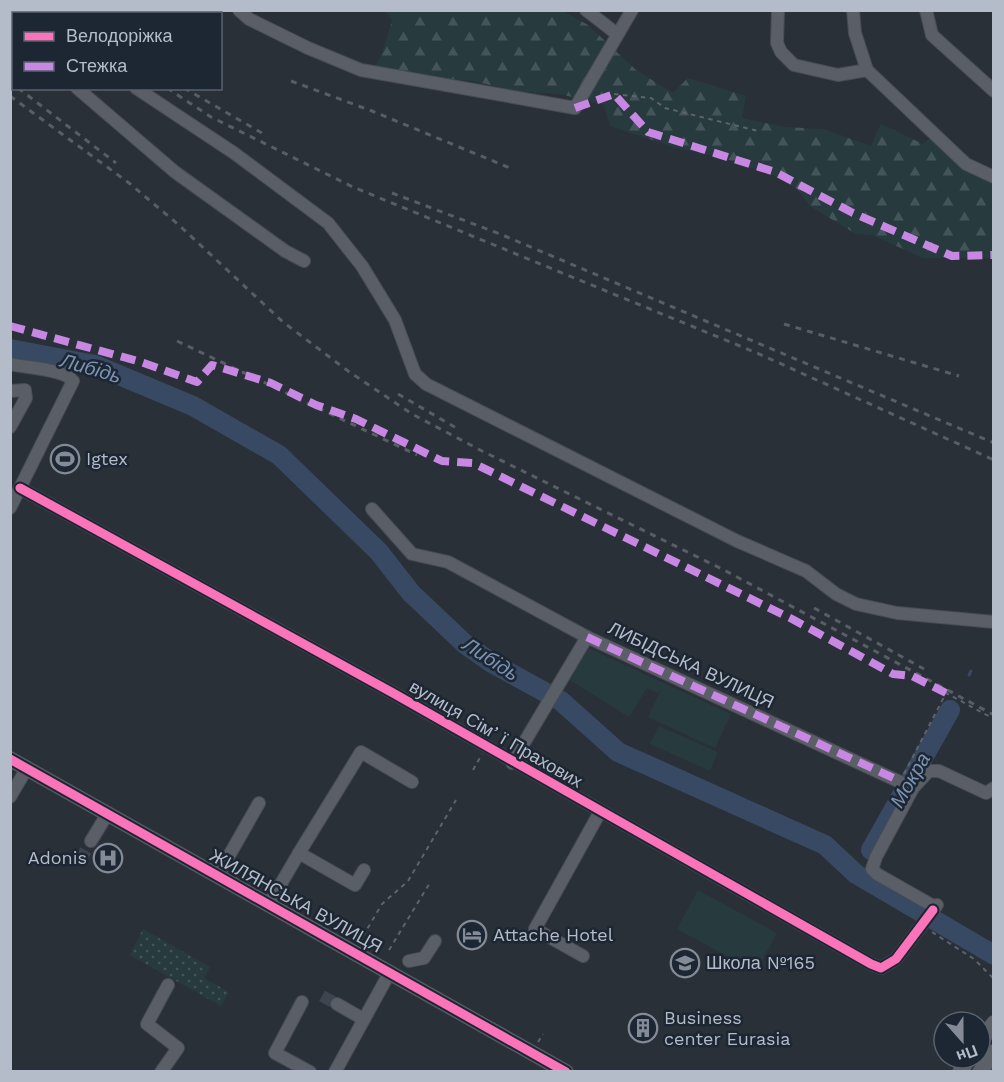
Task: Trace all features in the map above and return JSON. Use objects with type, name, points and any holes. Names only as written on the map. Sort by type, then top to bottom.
[{"type":"main road","name":"ЖИЛЯНСЬКА ВУЛИЦЯ","points":[[10,759],[566,1071]]},
{"type":"main road","points":[[980,1071],[993,1052]]},
{"type":"street","points":[[239,10],[249,19],[308,48],[361,70],[575,108],[632,10]]},
{"type":"street","points":[[586,10],[617,34]]},
{"type":"street","points":[[778,10],[777,43],[794,65],[838,75],[867,70]]},
{"type":"street","points":[[853,10],[855,33],[867,70],[966,164],[993,177]]},
{"type":"street","points":[[926,10],[932,35],[993,91]]},
{"type":"street","points":[[79,90],[175,172],[285,251],[304,261]]},
{"type":"street","points":[[139,90],[234,153],[328,223],[362,266],[379,293],[395,320],[415,374],[426,384],[736,541],[806,571],[836,594],[856,604],[897,613],[993,622]]},
{"type":"street","points":[[10,364],[37,370],[54,370],[70,376],[73,381],[10,508]]},
{"type":"street","points":[[10,427],[26,398],[25,390],[37,370]]},
{"type":"street","points":[[10,391],[25,390]]},
{"type":"street","name":"вулиця Сімʼї Прахових","points":[[21,488],[393,693],[485,748],[881,968],[896,959],[933,915]]},
{"type":"street","points":[[372,509],[412,554],[448,562],[587,637]]},
{"type":"street","name":"ЛИБІДСЬКА ВУЛИЦЯ","points":[[512,763],[587,637],[913,788]]},
{"type":"street","points":[[269,904],[361,752],[412,782]]},
{"type":"street","points":[[10,797],[27,768]]},
{"type":"street","points":[[933,915],[872,869],[913,788],[929,771],[939,771],[986,793],[993,788]]},
{"type":"street","points":[[218,875],[259,803]]},
{"type":"street","points":[[584,956],[535,929],[600,812]]},
{"type":"street","points":[[91,841],[108,813]]},
{"type":"street","points":[[299,853],[355,885],[364,870]]},
{"type":"street","points":[[409,961],[424,958],[435,941]]},
{"type":"street","points":[[335,1071],[390,972]]},
{"type":"street","points":[[161,1071],[178,1048],[147,1024],[168,985]]},
{"type":"street","points":[[302,1002],[275,1053],[310,1071]]},
{"type":"street","points":[[337,1004],[363,1020]]},
{"type":"path","points":[[614,94],[651,98],[665,108],[758,131]]},
{"type":"path","points":[[900,782],[946,693],[993,720]]},
{"type":"path","points":[[473,770],[485,748]]},
{"type":"path","points":[[363,936],[382,904],[408,881],[456,800]]},
{"type":"path","points":[[389,950],[431,881]]},
{"type":"path","points":[[933,915],[993,979]]},
{"type":"green space","points":[[386,11],[563,11],[588,25],[636,70],[673,93],[688,78],[746,96],[742,118],[784,127],[823,129],[871,146],[881,124],[923,144],[935,134],[993,177],[993,258],[923,258],[872,235],[856,234],[810,206],[797,189],[771,174],[723,158],[673,147],[610,126],[604,105],[560,94],[516,91],[473,81],[420,76],[375,66],[382,54],[392,21]]},
{"type":"green space","points":[[588,648],[731,714],[715,748],[648,717],[661,689],[658,693],[647,688],[629,717],[568,679]]},
{"type":"green space","points":[[950,709],[958,713],[926,768],[913,785],[901,780],[938,716],[940,720],[944,719]]},
{"type":"green space","points":[[659,726],[718,752],[710,771],[650,744]]},
{"type":"green space","points":[[698,890],[777,933],[756,972],[677,929]]},
{"type":"green space","points":[[143,929],[210,967],[204,978],[229,992],[221,1006],[130,955]]},
{"type":"waterway","name":"Либідь","points":[[10,349],[95,365],[193,406],[279,455],[379,552],[411,593],[465,644],[492,663],[561,701],[618,752],[825,845],[856,874],[994,955]]},
{"type":"waterway","name":"Мокра","points":[[969,675],[971,671]]},
{"type":"waterway","name":"Мокра","points":[[871,850],[950,710]]},
{"type":"tunnel","points":[[80,861],[91,841]]},
{"type":"tunnel","points":[[322,996],[337,1004]]},
{"type":"railway","points":[[291,81],[372,111],[510,168]]},
{"type":"railway","points":[[21,90],[116,163]]},
{"type":"railway","points":[[170,90],[211,117],[353,187],[757,353],[994,460]]},
{"type":"railway","points":[[187,90],[267,136]]},
{"type":"railway","points":[[10,96],[129,183],[180,226],[283,322],[348,371],[412,414],[724,570],[994,715]]},
{"type":"railway","points":[[392,193],[500,234],[994,443]]},
{"type":"railway","points":[[784,324],[959,376]]},
{"type":"railway","points":[[177,341],[417,455]]},
{"type":"railway","points":[[398,394],[458,429]]},
{"type":"railway","points":[[814,608],[924,669]]},
{"type":"marked path","points":[[575,108],[614,94],[648,132],[775,172],[853,213],[952,256],[994,255]]},
{"type":"marked path","points":[[10,326],[141,362],[197,382],[212,365],[271,383],[316,405],[356,419],[442,461],[473,463],[792,619],[893,674],[912,676],[946,693]]},
{"type":"marked path","points":[[587,637],[900,781]]},
{"type":"cycle path","points":[[20,488],[393,693],[871,964],[881,968],[896,959],[933,910]]},
{"type":"cycle path","points":[[10,759],[566,1072]]},
{"type":"place","name":"Igtex","points":[[65,459]]},
{"type":"place","name":"Adonis","points":[[108,858]]},
{"type":"place","name":"Attache Hotel","points":[[472,935]]},
{"type":"place","name":"Школа №165","points":[[685,963]]},
{"type":"place","name":"Business center Eurasia","points":[[643,1028]]}]
